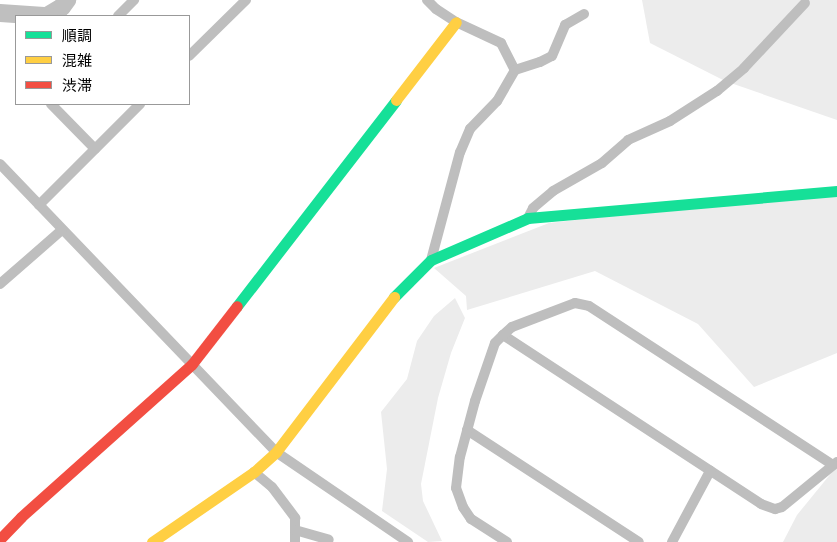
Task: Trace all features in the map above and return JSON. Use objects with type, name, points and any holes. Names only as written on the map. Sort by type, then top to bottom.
[{"type":"street","points":[[119,15],[134,0]]},
{"type":"street","points":[[190,55],[246,0]]},
{"type":"street","points":[[427,0],[436,9],[456,22],[502,43],[515,70]]},
{"type":"street","points":[[528,218],[533,208],[553,191],[602,162],[628,140],[670,121],[717,91],[744,68],[804,3]]},
{"type":"street","points":[[431,260],[460,152],[470,129],[497,101],[515,70],[552,56],[565,25],[584,14]]},
{"type":"street","points":[[0,539],[28,510],[192,364],[456,22]]},
{"type":"street","points":[[52,105],[95,149]]},
{"type":"street","points":[[39,205],[139,105]]},
{"type":"street","points":[[0,164],[276,452],[408,542]]},
{"type":"street","points":[[152,542],[254,472],[276,452],[400,289],[431,260],[528,218],[837,191]]},
{"type":"street","points":[[0,284],[62,230]]},
{"type":"street","points":[[503,335],[761,504],[775,509],[789,503],[835,464],[584,303],[575,303],[522,323],[503,335],[495,343],[484,369],[467,430],[456,488],[463,507],[471,519],[507,542]]},
{"type":"street","points":[[467,430],[639,542]]},
{"type":"street","points":[[672,542],[710,471]]},
{"type":"street","points":[[254,472],[284,500],[295,518],[295,542]]},
{"type":"street","points":[[295,530],[329,540]]},
{"type":"shaded area","points":[[642,0],[837,0],[837,120],[725,81],[650,43]]},
{"type":"shaded area","points":[[837,191],[837,353],[754,387],[698,324],[595,271],[467,310],[466,296],[434,268],[549,223]]},
{"type":"shaded area","points":[[455,298],[465,318],[451,353],[438,398],[421,484],[423,501],[442,541],[428,542],[382,511],[387,469],[381,412],[407,379],[417,341],[434,316]]},
{"type":"shaded area","points":[[837,466],[837,542],[783,542],[797,515]]},
{"type":"waterway","points":[[49,15],[62,7],[67,0]]},
{"type":"waterway","points":[[0,13],[29,15]]},
{"type":"traffic: fast","points":[[237,306],[396,100]]},
{"type":"traffic: fast","points":[[394,297],[431,260],[528,218],[837,191]]},
{"type":"traffic: slow","points":[[396,100],[456,22]]},
{"type":"traffic: slow","points":[[152,542],[254,472],[276,452],[394,297]]},
{"type":"traffic: jam","points":[[0,539],[21,517],[192,364],[237,306]]}]
